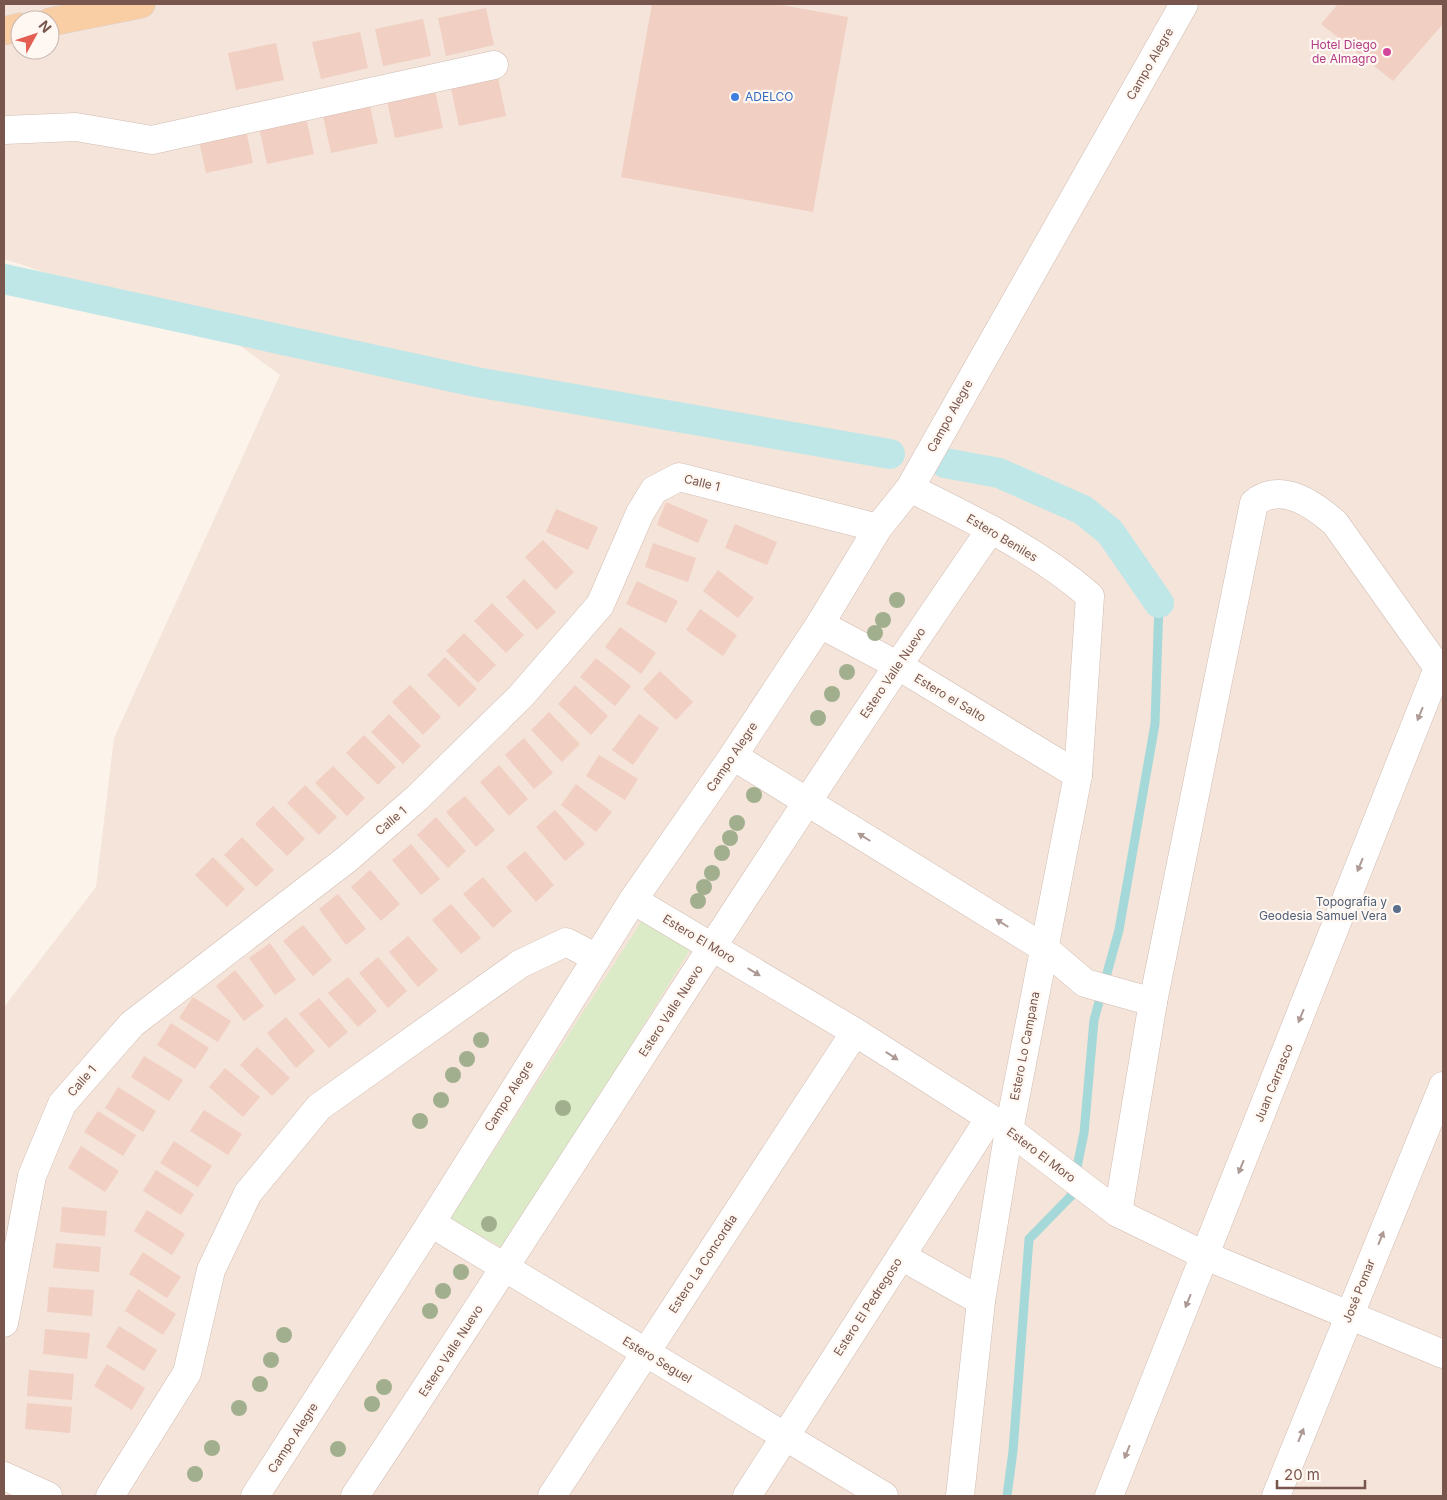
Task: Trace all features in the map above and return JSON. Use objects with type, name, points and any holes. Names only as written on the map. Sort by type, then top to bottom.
[{"type":"main road","points":[[60,20],[142,4]]},
{"type":"street","name":"Campo Alegre","points":[[255,1496],[431,1223],[633,900],[733,756],[820,624],[878,528],[910,488],[1184,4]]},
{"type":"street","points":[[4,130],[76,127],[152,140],[494,65]]},
{"type":"street","name":"Calle 1","points":[[4,1322],[32,1176],[62,1104],[132,1024],[347,858],[417,798],[521,696],[600,605],[640,513],[654,490],[679,477],[878,528]]},
{"type":"street","name":"Estero Beniles","points":[[910,488],[991,529],[1075,582],[1090,596]]},
{"type":"street","points":[[1108,1206],[1153,1002],[1254,503],[1263,496],[1277,493],[1314,505],[1335,523],[1441,672]]},
{"type":"street","name":"Estero Valle Nuevo","points":[[355,1496],[506,1268],[712,946],[808,803],[897,665],[991,529]]},
{"type":"street","name":"Estero Lo Campana","points":[[960,1496],[999,1124],[1044,948],[1078,775],[1090,596]]},
{"type":"street","name":"Estero el Salto","points":[[820,624],[897,665],[1078,775]]},
{"type":"street","name":"Juan Carrasco","points":[[1110,1496],[1441,672]]},
{"type":"street","points":[[733,756],[1044,948],[1085,983],[1153,1002]]},
{"type":"street","name":"Estero El Moro","points":[[633,900],[855,1032],[999,1124],[1108,1206],[1206,1256],[1443,1354]]},
{"type":"street","points":[[110,1496],[188,1373],[211,1270],[248,1193],[319,1107],[520,964],[566,942],[597,958]]},
{"type":"street","name":"Estero La Concordia","points":[[552,1496],[855,1032]]},
{"type":"street","name":"José Pomar","points":[[1276,1496],[1443,1086]]},
{"type":"street","name":"Estero El Pedregoso","points":[[747,1496],[901,1256],[999,1124]]},
{"type":"street","name":"Estero Seguel","points":[[431,1223],[884,1496]]},
{"type":"street","points":[[901,1256],[981,1300]]},
{"type":"street","points":[[4,1476],[48,1496]]},
{"type":"shaded area","points":[[4,4],[1443,4],[1443,1496],[4,1496],[4,1007],[96,887],[114,738],[280,375],[216,328],[4,259]]},
{"type":"green space","points":[[643,919],[691,948],[505,1249],[450,1219]]},
{"type":"building","name":"ADELCO","points":[[652,4],[776,4],[848,17],[813,212],[621,177]]},
{"type":"building","name":"Hotel Diego de Almagro","points":[[1338,4],[1443,4],[1443,24],[1393,81],[1321,24]]},
{"type":"building","points":[[486,8],[494,45],[446,56],[438,18]]},
{"type":"building","points":[[423,19],[431,56],[383,66],[375,29]]},
{"type":"building","points":[[360,32],[368,68],[321,79],[312,42]]},
{"type":"building","points":[[276,43],[284,80],[236,90],[228,53]]},
{"type":"building","points":[[498,78],[506,116],[459,126],[451,88]]},
{"type":"building","points":[[435,91],[443,128],[395,138],[387,101]]},
{"type":"building","points":[[370,106],[378,143],[331,153],[323,116]]},
{"type":"building","points":[[306,117],[314,154],[267,164],[259,127]]},
{"type":"building","points":[[245,126],[253,163],[206,173],[198,136]]},
{"type":"building","points":[[666,502],[708,520],[698,543],[657,525]]},
{"type":"building","points":[[556,509],[598,527],[588,550],[546,532]]},
{"type":"building","points":[[735,524],[777,542],[767,565],[725,548]]},
{"type":"building","points":[[543,540],[574,572],[556,590],[525,557]]},
{"type":"building","points":[[653,543],[696,558],[688,582],[645,567]]},
{"type":"building","points":[[718,570],[754,598],[738,618],[703,591]]},
{"type":"building","points":[[524,579],[556,612],[537,630],[506,597]]},
{"type":"building","points":[[637,581],[678,601],[666,623],[626,604]]},
{"type":"building","points":[[492,603],[524,635],[506,653],[474,621]]},
{"type":"building","points":[[700,609],[737,635],[723,656],[686,630]]},
{"type":"building","points":[[620,627],[656,653],[641,674],[605,647]]},
{"type":"building","points":[[464,633],[496,665],[478,683],[446,651]]},
{"type":"building","points":[[445,657],[477,689],[459,707],[427,675]]},
{"type":"building","points":[[596,658],[631,686],[615,706],[580,677]]},
{"type":"building","points":[[660,671],[693,702],[676,720],[643,689]]},
{"type":"building","points":[[410,685],[441,717],[423,735],[392,702]]},
{"type":"building","points":[[575,685],[608,716],[591,735],[558,704]]},
{"type":"building","points":[[549,712],[580,744],[562,762],[531,730]]},
{"type":"building","points":[[389,714],[421,746],[403,764],[371,732]]},
{"type":"building","points":[[639,714],[659,728],[633,765],[612,750]]},
{"type":"building","points":[[364,735],[396,767],[378,785],[346,753]]},
{"type":"building","points":[[524,738],[553,773],[534,789],[505,755]]},
{"type":"building","points":[[599,755],[638,779],[625,800],[586,776]]},
{"type":"building","points":[[499,765],[528,799],[509,816],[480,782]]},
{"type":"building","points":[[333,766],[365,798],[347,816],[315,783]]},
{"type":"building","points":[[576,784],[612,812],[596,832],[561,805]]},
{"type":"building","points":[[305,785],[337,817],[319,835],[287,803]]},
{"type":"building","points":[[465,796],[495,830],[476,847],[446,812]]},
{"type":"building","points":[[273,806],[305,839],[287,856],[255,824]]},
{"type":"building","points":[[555,810],[585,844],[565,861],[536,827]]},
{"type":"building","points":[[436,817],[466,851],[448,868],[417,835]]},
{"type":"building","points":[[242,837],[274,870],[256,887],[224,855]]},
{"type":"building","points":[[411,844],[440,879],[421,895],[392,860]]},
{"type":"building","points":[[525,851],[554,885],[536,902],[506,867]]},
{"type":"building","points":[[213,857],[245,889],[227,907],[195,875]]},
{"type":"building","points":[[370,870],[400,904],[381,921],[351,887]]},
{"type":"building","points":[[483,877],[512,911],[493,928],[463,894]]},
{"type":"building","points":[[338,894],[366,929],[346,945],[319,909]]},
{"type":"building","points":[[451,904],[481,938],[461,954],[432,920]]},
{"type":"building","points":[[303,925],[332,960],[313,976],[283,941]]},
{"type":"building","points":[[408,936],[438,970],[418,987],[389,952]]},
{"type":"building","points":[[270,943],[296,980],[275,995],[249,958]]},
{"type":"building","points":[[378,957],[407,991],[388,1008],[359,973]]},
{"type":"building","points":[[235,970],[264,1006],[244,1021],[216,986]]},
{"type":"building","points":[[348,977],[377,1011],[358,1027],[328,993]]},
{"type":"building","points":[[193,997],[231,1021],[218,1042],[179,1018]]},
{"type":"building","points":[[319,998],[348,1032],[329,1048],[299,1014]]},
{"type":"building","points":[[286,1017],[315,1051],[296,1068],[267,1033]]},
{"type":"building","points":[[171,1023],[209,1048],[195,1069],[157,1045]]},
{"type":"building","points":[[257,1047],[290,1078],[272,1096],[240,1065]]},
{"type":"building","points":[[144,1056],[183,1080],[169,1101],[131,1077]]},
{"type":"building","points":[[225,1068],[260,1097],[243,1117],[209,1087]]},
{"type":"building","points":[[118,1087],[156,1111],[143,1132],[105,1108]]},
{"type":"building","points":[[204,1110],[242,1134],[228,1155],[190,1131]]},
{"type":"building","points":[[98,1111],[136,1135],[123,1156],[84,1132]]},
{"type":"building","points":[[174,1141],[212,1166],[198,1187],[160,1163]]},
{"type":"building","points":[[81,1146],[119,1171],[105,1192],[68,1168]]},
{"type":"building","points":[[156,1170],[194,1194],[181,1215],[143,1191]]},
{"type":"building","points":[[62,1207],[107,1211],[105,1236],[60,1232]]},
{"type":"building","points":[[147,1210],[185,1234],[172,1255],[134,1231]]},
{"type":"building","points":[[56,1243],[101,1247],[99,1272],[53,1268]]},
{"type":"building","points":[[143,1252],[181,1277],[167,1298],[129,1274]]},
{"type":"building","points":[[49,1287],[94,1290],[92,1316],[47,1312]]},
{"type":"building","points":[[138,1289],[176,1314],[163,1335],[125,1311]]},
{"type":"building","points":[[119,1326],[157,1350],[144,1371],[106,1347]]},
{"type":"building","points":[[45,1329],[90,1333],[87,1359],[43,1354]]},
{"type":"building","points":[[107,1364],[145,1388],[132,1410],[94,1386]]},
{"type":"building","points":[[29,1370],[74,1374],[72,1400],[27,1396]]},
{"type":"building","points":[[27,1403],[72,1407],[70,1433],[25,1429]]},
{"type":"waterway","points":[[4,279],[476,382],[890,454]]},
{"type":"waterway","points":[[945,463],[999,473],[1083,510],[1110,532],[1159,603]]},
{"type":"waterway","points":[[1007,1496],[1013,1451],[1029,1239],[1071,1196],[1084,1133],[1094,1020],[1119,930],[1155,724],[1159,603]]},
{"type":"place","name":"Hotel Diego de Almagro","points":[[1387,52]]},
{"type":"place","name":"ADELCO","points":[[735,97]]},
{"type":"place","name":"Topografia y Geodesia Samuel Vera","points":[[1397,909]]}]
